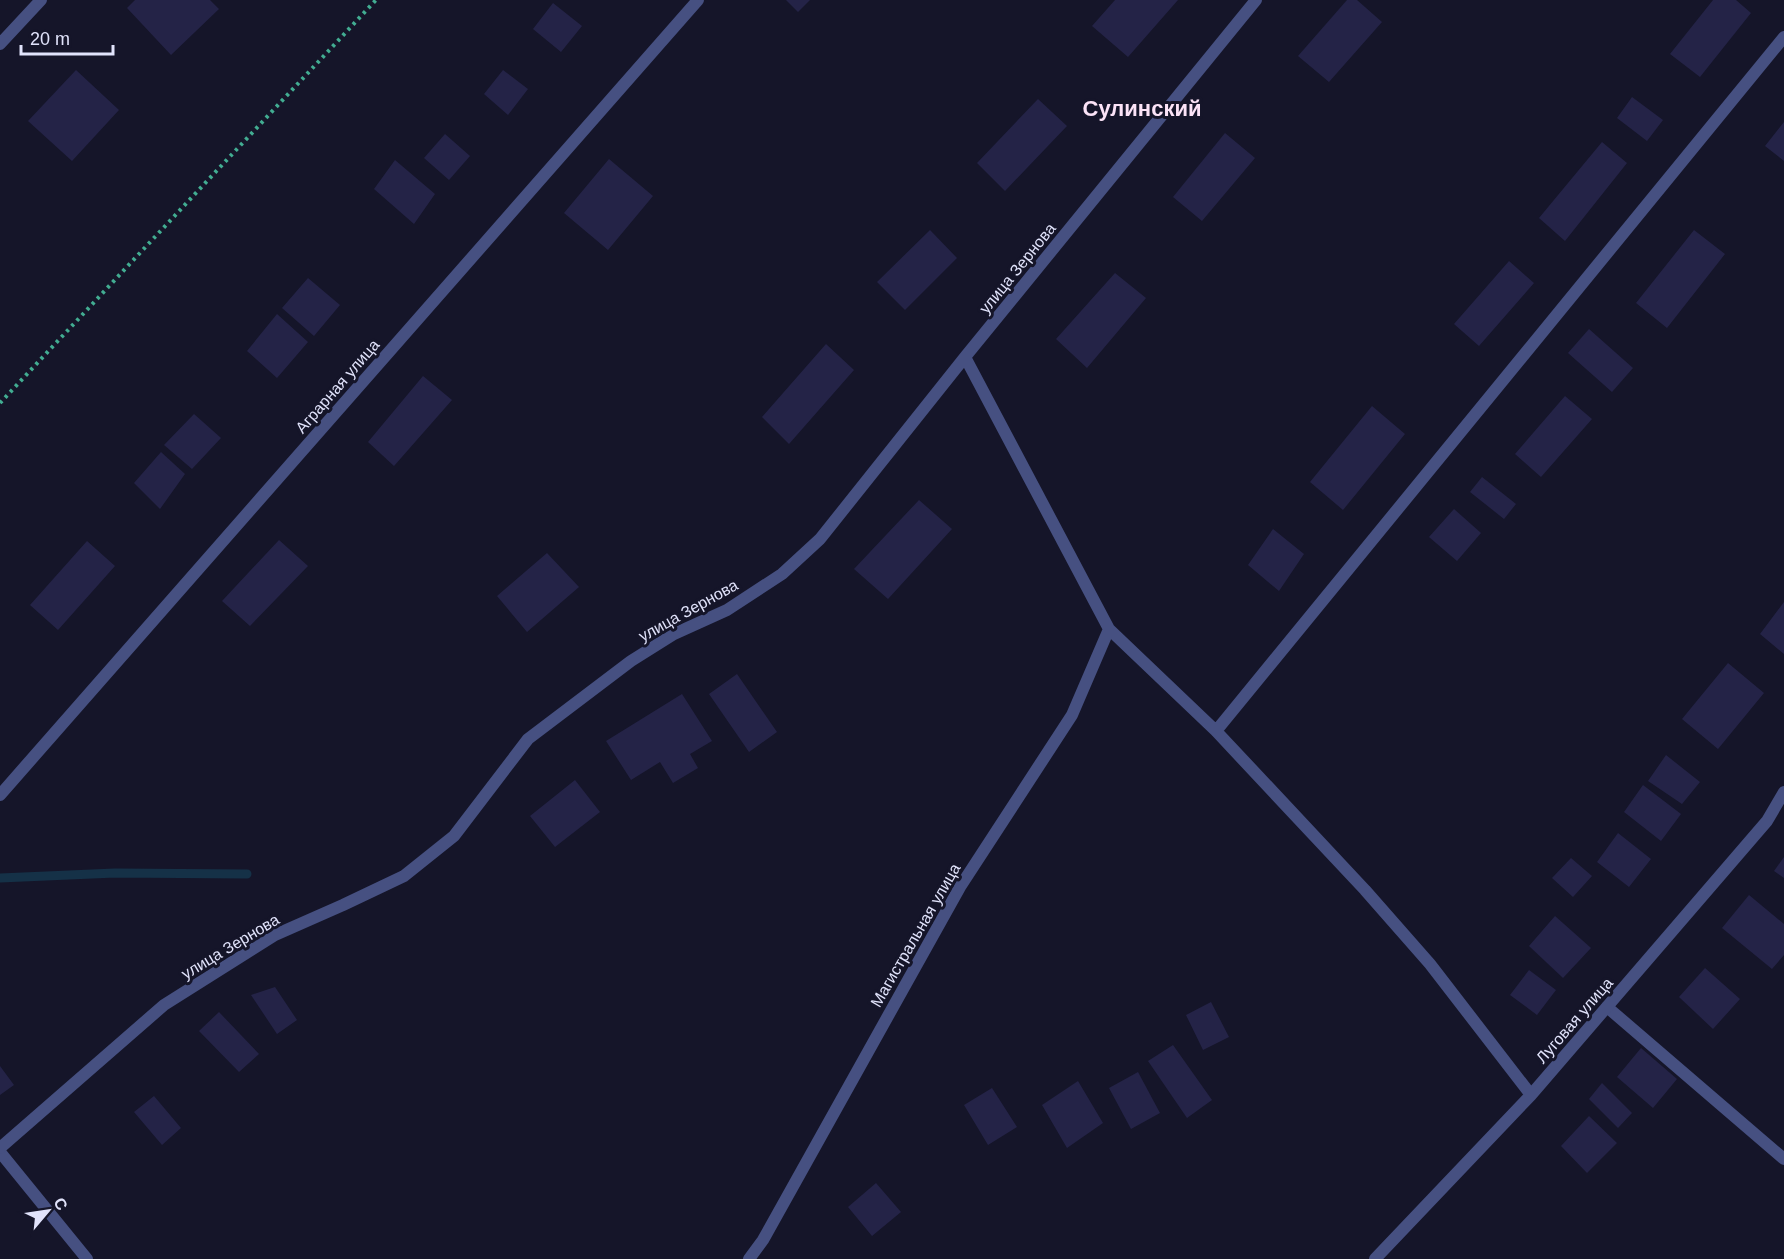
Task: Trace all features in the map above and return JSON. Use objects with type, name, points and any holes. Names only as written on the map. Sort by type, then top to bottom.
[{"type":"street","points":[[0,44],[41,0]]},
{"type":"street","name":"Аграрная улица","points":[[0,795],[698,0]]},
{"type":"street","name":"улица Зернова","points":[[0,1150],[164,1005],[275,935],[404,876],[454,836],[528,739],[631,661],[674,634],[727,610],[782,574],[820,539],[1256,0]]},
{"type":"street","points":[[1216,732],[1784,37]]},
{"type":"street","points":[[965,357],[1109,629],[1216,732],[1365,890],[1430,964],[1531,1095]]},
{"type":"street","name":"Магистральная улица","points":[[749,1259],[763,1240],[960,887],[1072,715],[1109,629]]},
{"type":"street","name":"Луговая улица","points":[[1375,1259],[1531,1095],[1767,821],[1784,792]]},
{"type":"street","points":[[1607,1007],[1784,1159]]},
{"type":"street","points":[[0,1150],[87,1259]]},
{"type":"path","points":[[0,403],[376,0]]},
{"type":"building","points":[[135,0],[210,0],[219,9],[171,55],[127,8]]},
{"type":"building","points":[[786,0],[810,0],[798,12]]},
{"type":"building","points":[[1115,0],[1178,0],[1128,57],[1092,26]]},
{"type":"building","points":[[1347,0],[1357,0],[1382,22],[1329,82],[1298,56]]},
{"type":"building","points":[[1713,0],[1736,0],[1751,13],[1700,77],[1670,54]]},
{"type":"building","points":[[553,3],[582,26],[561,52],[533,29]]},
{"type":"building","points":[[76,70],[119,110],[72,161],[28,121]]},
{"type":"building","points":[[503,70],[528,89],[508,115],[484,94]]},
{"type":"building","points":[[1632,97],[1663,120],[1647,141],[1617,118]]},
{"type":"building","points":[[1038,99],[1067,126],[1005,191],[977,163]]},
{"type":"building","points":[[1784,122],[1784,161],[1765,146]]},
{"type":"building","points":[[1225,133],[1255,158],[1202,221],[1173,197]]},
{"type":"building","points":[[445,134],[470,156],[449,180],[424,158]]},
{"type":"building","points":[[1602,142],[1627,163],[1565,241],[1539,218]]},
{"type":"building","points":[[609,159],[653,196],[608,250],[564,213]]},
{"type":"building","points":[[395,160],[435,194],[414,224],[374,189]]},
{"type":"building","points":[[930,230],[957,258],[905,310],[877,282]]},
{"type":"building","points":[[1694,230],[1725,254],[1667,328],[1636,303]]},
{"type":"building","points":[[1509,261],[1534,283],[1479,346],[1454,324]]},
{"type":"building","points":[[1115,273],[1146,298],[1087,368],[1056,339]]},
{"type":"building","points":[[308,278],[340,305],[314,336],[282,308]]},
{"type":"building","points":[[277,314],[308,342],[277,378],[247,351]]},
{"type":"building","points":[[1589,329],[1633,368],[1612,392],[1568,353]]},
{"type":"building","points":[[826,344],[854,370],[789,444],[762,417]]},
{"type":"building","points":[[423,376],[452,400],[394,466],[368,442]]},
{"type":"building","points":[[1565,396],[1592,419],[1541,477],[1515,454]]},
{"type":"building","points":[[1372,406],[1405,434],[1343,510],[1310,482]]},
{"type":"building","points":[[194,414],[221,438],[192,469],[164,445]]},
{"type":"building","points":[[161,452],[185,474],[160,509],[134,483]]},
{"type":"building","points":[[1482,477],[1516,504],[1504,519],[1470,492]]},
{"type":"building","points":[[919,500],[952,529],[888,599],[854,569]]},
{"type":"building","points":[[1454,509],[1481,533],[1457,561],[1429,537]]},
{"type":"building","points":[[1273,529],[1304,554],[1279,591],[1248,565]]},
{"type":"building","points":[[279,540],[308,566],[250,626],[222,601]]},
{"type":"building","points":[[87,541],[115,566],[58,630],[30,605]]},
{"type":"building","points":[[547,553],[579,587],[527,632],[497,596]]},
{"type":"building","points":[[1784,602],[1784,654],[1760,634]]},
{"type":"building","points":[[1728,663],[1764,693],[1718,749],[1682,719]]},
{"type":"building","points":[[737,674],[777,732],[749,752],[709,694]]},
{"type":"building","points":[[682,694],[712,741],[690,754],[698,768],[673,783],[660,762],[631,780],[606,741]]},
{"type":"building","points":[[1666,755],[1700,782],[1682,804],[1648,781]]},
{"type":"building","points":[[575,780],[600,812],[555,847],[530,816]]},
{"type":"building","points":[[1643,785],[1681,814],[1661,841],[1624,812]]},
{"type":"building","points":[[1618,833],[1651,859],[1629,887],[1597,862]]},
{"type":"building","points":[[1784,857],[1784,878],[1774,871]]},
{"type":"building","points":[[1571,858],[1592,876],[1573,897],[1552,878]]},
{"type":"building","points":[[1749,895],[1784,924],[1784,955],[1772,969],[1722,928]]},
{"type":"building","points":[[1555,916],[1591,948],[1563,978],[1529,946]]},
{"type":"building","points":[[1705,968],[1740,999],[1713,1029],[1679,997]]},
{"type":"building","points":[[1529,970],[1556,990],[1537,1015],[1510,995]]},
{"type":"building","points":[[275,987],[297,1020],[277,1034],[251,995]]},
{"type":"building","points":[[1211,1002],[1229,1037],[1203,1050],[1186,1015]]},
{"type":"building","points":[[219,1012],[259,1054],[239,1072],[199,1031]]},
{"type":"building","points":[[1173,1045],[1212,1100],[1187,1118],[1148,1061]]},
{"type":"building","points":[[1641,1048],[1677,1079],[1653,1108],[1617,1077]]},
{"type":"building","points":[[0,1066],[14,1085],[0,1095]]},
{"type":"building","points":[[1138,1072],[1160,1113],[1131,1129],[1109,1088]]},
{"type":"building","points":[[1078,1081],[1103,1123],[1067,1148],[1042,1105]]},
{"type":"building","points":[[1602,1083],[1632,1113],[1618,1128],[1589,1099]]},
{"type":"building","points":[[992,1088],[1017,1127],[988,1145],[964,1105]]},
{"type":"building","points":[[154,1096],[181,1128],[162,1145],[134,1112]]},
{"type":"building","points":[[1589,1116],[1617,1143],[1587,1173],[1561,1146]]},
{"type":"building","points":[[876,1183],[901,1212],[872,1236],[848,1207]]},
{"type":"waterway","points":[[0,878],[115,873],[247,874]]},
{"type":"district","name":"Сулинский","points":[[1142,108]]}]
